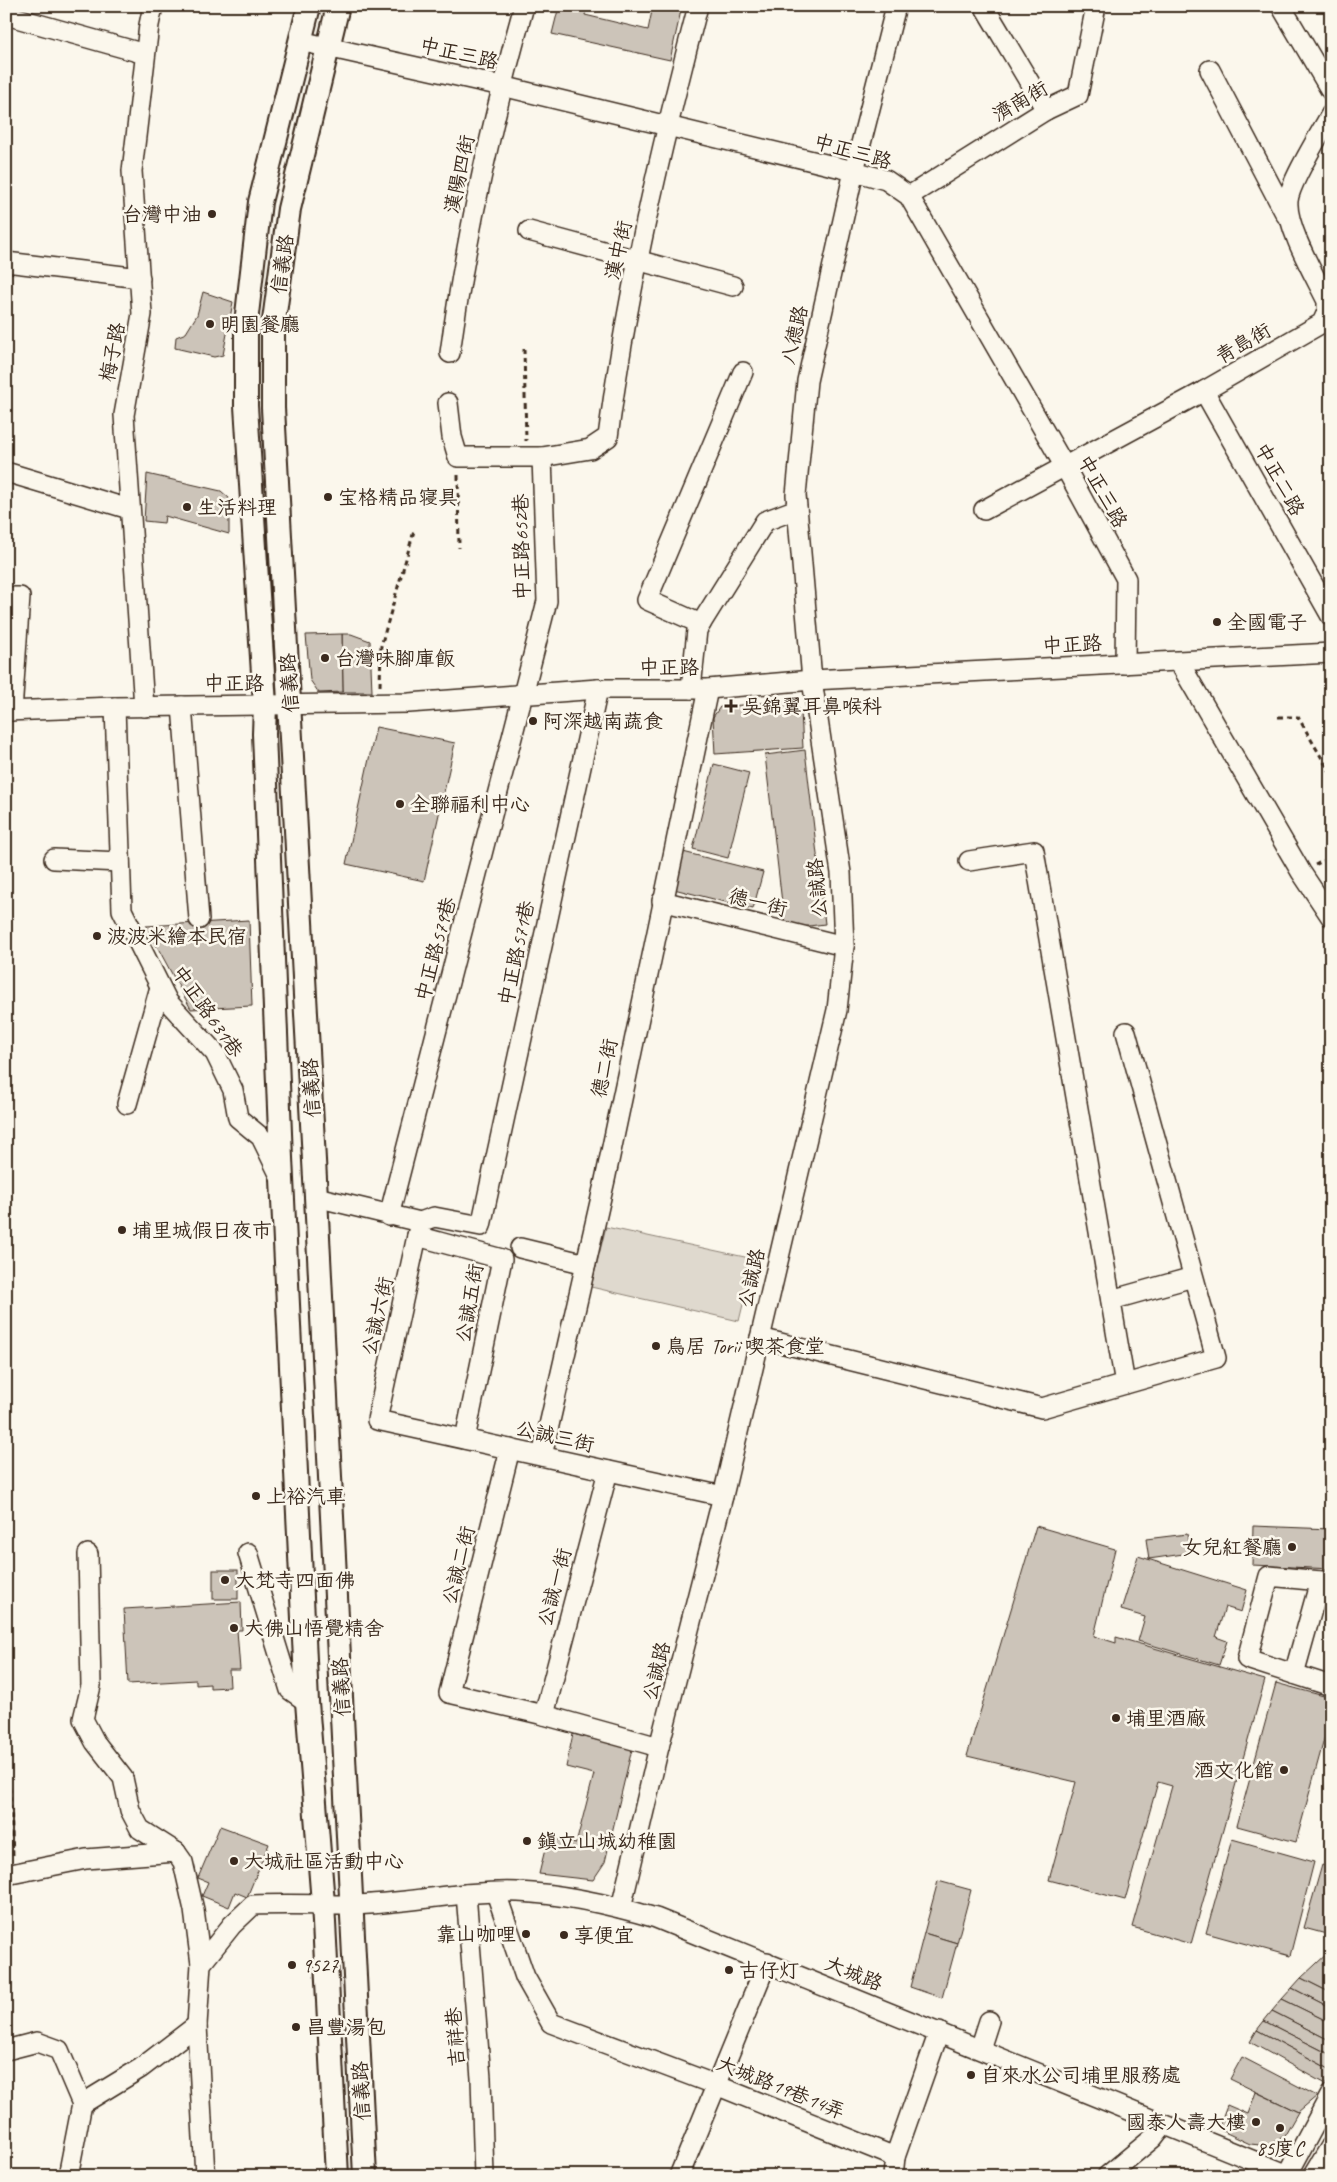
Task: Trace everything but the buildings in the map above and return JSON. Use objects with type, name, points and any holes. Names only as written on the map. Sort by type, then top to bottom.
[{"type":"main road","name":"信義路","points":[[309,6],[260,202],[246,323],[246,406],[265,705],[264,734],[282,1182],[306,1702],[323,1903],[337,2176]]},
{"type":"main road","name":"信義路","points":[[338,6],[289,208],[273,328],[273,408],[322,1301],[365,2176]]},
{"type":"main road","points":[[288,1302],[322,1301]]},
{"type":"street","name":"梅子路","points":[[144,707],[124,415],[142,314],[132,171],[153,6]]},
{"type":"street","name":"漢陽四街","points":[[450,353],[461,274],[502,86],[524,6]]},
{"type":"street","name":"漢中街","points":[[534,457],[590,449],[608,437],[618,363],[639,261],[667,127],[698,6]]},
{"type":"street","name":"八德路","points":[[812,680],[796,495],[807,382],[854,171],[896,6]]},
{"type":"street","points":[[984,6],[1046,110]]},
{"type":"street","name":"濟南街","points":[[909,196],[1046,110],[1078,96],[1096,6]]},
{"type":"street","points":[[1282,6],[1331,91]]},
{"type":"street","points":[[6,15],[146,54]]},
{"type":"street","name":"中正三路","points":[[300,41],[502,86],[854,171],[886,180],[909,196],[1065,467],[1126,579],[1125,664]]},
{"type":"street","points":[[1210,70],[1289,219]]},
{"type":"street","name":"青島街","points":[[984,510],[1204,392],[1322,323],[1327,312],[1327,301],[1289,219],[1287,199],[1331,114]]},
{"type":"street","points":[[529,231],[733,286]]},
{"type":"street","points":[[6,262],[140,278]]},
{"type":"street","points":[[701,624],[647,600],[742,372]]},
{"type":"street","name":"中正二路","points":[[1204,392],[1331,616]]},
{"type":"street","points":[[448,403],[452,437],[458,456],[534,457]]},
{"type":"street","name":"中正路652巷","points":[[524,694],[547,601],[534,457]]},
{"type":"street","points":[[6,472],[129,509]]},
{"type":"street","name":"德二街","points":[[542,1456],[586,1264],[662,901],[699,689],[697,630],[765,520],[798,509]]},
{"type":"street","points":[[6,597],[20,597],[9,711]]},
{"type":"street","name":"中正路","points":[[9,711],[115,707],[379,704],[598,689],[699,689],[812,680],[1331,653]]},
{"type":"street","points":[[1179,662],[1302,872],[1331,917]]},
{"type":"street","name":"公誠路","points":[[622,1908],[659,1747],[723,1496],[837,1010],[844,946],[840,873],[812,680]]},
{"type":"street","name":"中正路571巷","points":[[419,1229],[434,1217],[481,1226],[598,689]]},
{"type":"street","name":"中正路579巷","points":[[388,1216],[524,694]]},
{"type":"street","points":[[182,706],[198,919]]},
{"type":"street","name":"中正路631巷","points":[[115,707],[122,910],[168,1002],[215,1053],[233,1090],[238,1118],[261,1137],[282,1182]]},
{"type":"street","points":[[969,861],[1034,851],[1126,1384]]},
{"type":"street","points":[[54,859],[120,862]]},
{"type":"street","name":"德一街","points":[[662,901],[844,946]]},
{"type":"street","points":[[127,1104],[160,987]]},
{"type":"street","points":[[760,1338],[1042,1408],[1216,1358],[1126,1032]]},
{"type":"street","points":[[316,1197],[388,1216],[419,1229]]},
{"type":"street","name":"公誠六街","points":[[376,1420],[419,1229]]},
{"type":"street","name":"公誠五街","points":[[419,1229],[502,1259],[465,1439]]},
{"type":"street","points":[[520,1248],[586,1264]]},
{"type":"street","points":[[1111,1300],[1193,1277]]},
{"type":"street","name":"公誠三街","points":[[376,1420],[723,1496]]},
{"type":"street","name":"公誠二街","points":[[510,1449],[450,1693],[544,1716]]},
{"type":"street","name":"公誠一街","points":[[544,1716],[608,1471]]},
{"type":"street","points":[[248,1553],[290,1690],[306,1702]]},
{"type":"street","points":[[88,1554],[91,1686],[83,1719],[95,1742],[122,1778],[130,1810],[140,1829],[176,1852],[183,1862],[194,1910],[201,1964],[197,2025],[205,2176]]},
{"type":"street","points":[[1294,1674],[1325,1581],[1269,1576],[1247,1659],[1331,1686]]},
{"type":"street","points":[[544,1716],[659,1747]]},
{"type":"street","points":[[10,1874],[86,1859],[176,1852]]},
{"type":"street","name":"大城路","points":[[201,1964],[232,1925],[253,1904],[323,1903],[352,1905],[466,1894],[518,1892],[570,1898],[622,1908],[656,1918],[767,1962],[1288,2175]]},
{"type":"street","name":"大城路19巷14弄","points":[[496,1893],[525,1977],[551,2023],[716,2085],[894,2167],[939,2032]]},
{"type":"street","name":"吉祥巷","points":[[466,1894],[480,2078],[484,2176]]},
{"type":"street","points":[[679,2176],[767,1962]]},
{"type":"street","points":[[980,2049],[989,2021]]},
{"type":"street","points":[[82,2104],[142,2068],[197,2025]]},
{"type":"street","points":[[6,2050],[37,2042],[59,2050],[82,2104],[68,2176]]},
{"type":"street","points":[[1288,2175],[1331,2094]]},
{"type":"street","points":[[1106,2176],[1153,2138],[1163,2125]]},
{"type":"street","points":[[1314,2176],[1331,2146]]},
{"type":"path","points":[[524,349],[534,457]]},
{"type":"path","points":[[458,456],[459,548]]},
{"type":"path","points":[[379,704],[381,646],[414,532]]},
{"type":"path","points":[[1278,717],[1298,716],[1331,774]]},
{"type":"path","points":[[6,1779],[10,1790],[10,1874]]},
{"type":"shaded area","points":[[606,1227],[754,1259],[739,1321],[591,1287]]},
{"type":"place","name":"台灣中油","points":[[212,214]]},
{"type":"place","name":"明園餐廳","points":[[210,324]]},
{"type":"place","name":"宝格精品寝具","points":[[328,497]]},
{"type":"place","name":"生活料理","points":[[187,507]]},
{"type":"place","name":"全國電子","points":[[1217,622]]},
{"type":"place","name":"台灣味腳庫飯","points":[[325,658]]},
{"type":"place","name":"吳錦翼耳鼻喉科","points":[[731,706]]},
{"type":"place","name":"阿深越南蔬食","points":[[533,721]]},
{"type":"place","name":"全聯福利中心","points":[[400,804]]},
{"type":"place","name":"波波米繪本民宿","points":[[97,936]]},
{"type":"place","name":"埔里城假日夜市","points":[[122,1230]]},
{"type":"place","name":"鳥居 Torii 喫茶食堂","points":[[656,1346]]},
{"type":"place","name":"上裕汽車","points":[[256,1496]]},
{"type":"place","name":"女兒紅餐廳","points":[[1292,1547]]},
{"type":"place","name":"大梵寺四面佛","points":[[225,1580]]},
{"type":"place","name":"大佛山悟覺精舍","points":[[234,1628]]},
{"type":"place","name":"埔里酒廠","points":[[1116,1718]]},
{"type":"place","name":"酒文化館","points":[[1284,1770]]},
{"type":"place","name":"鎮立山城幼稚園","points":[[527,1841]]},
{"type":"place","name":"大城社區活動中心","points":[[234,1861]]},
{"type":"place","name":"靠山咖哩","points":[[526,1934]]},
{"type":"place","name":"享便宜","points":[[564,1935]]},
{"type":"place","name":"9527","points":[[292,1965]]},
{"type":"place","name":"古仔灯","points":[[729,1970]]},
{"type":"place","name":"昌豐湯包","points":[[296,2027]]},
{"type":"place","name":"自來水公司埔里服務處","points":[[971,2075]]},
{"type":"place","name":"國泰人壽大樓","points":[[1256,2122]]},
{"type":"place","name":"85度C","points":[[1280,2128]]}]
